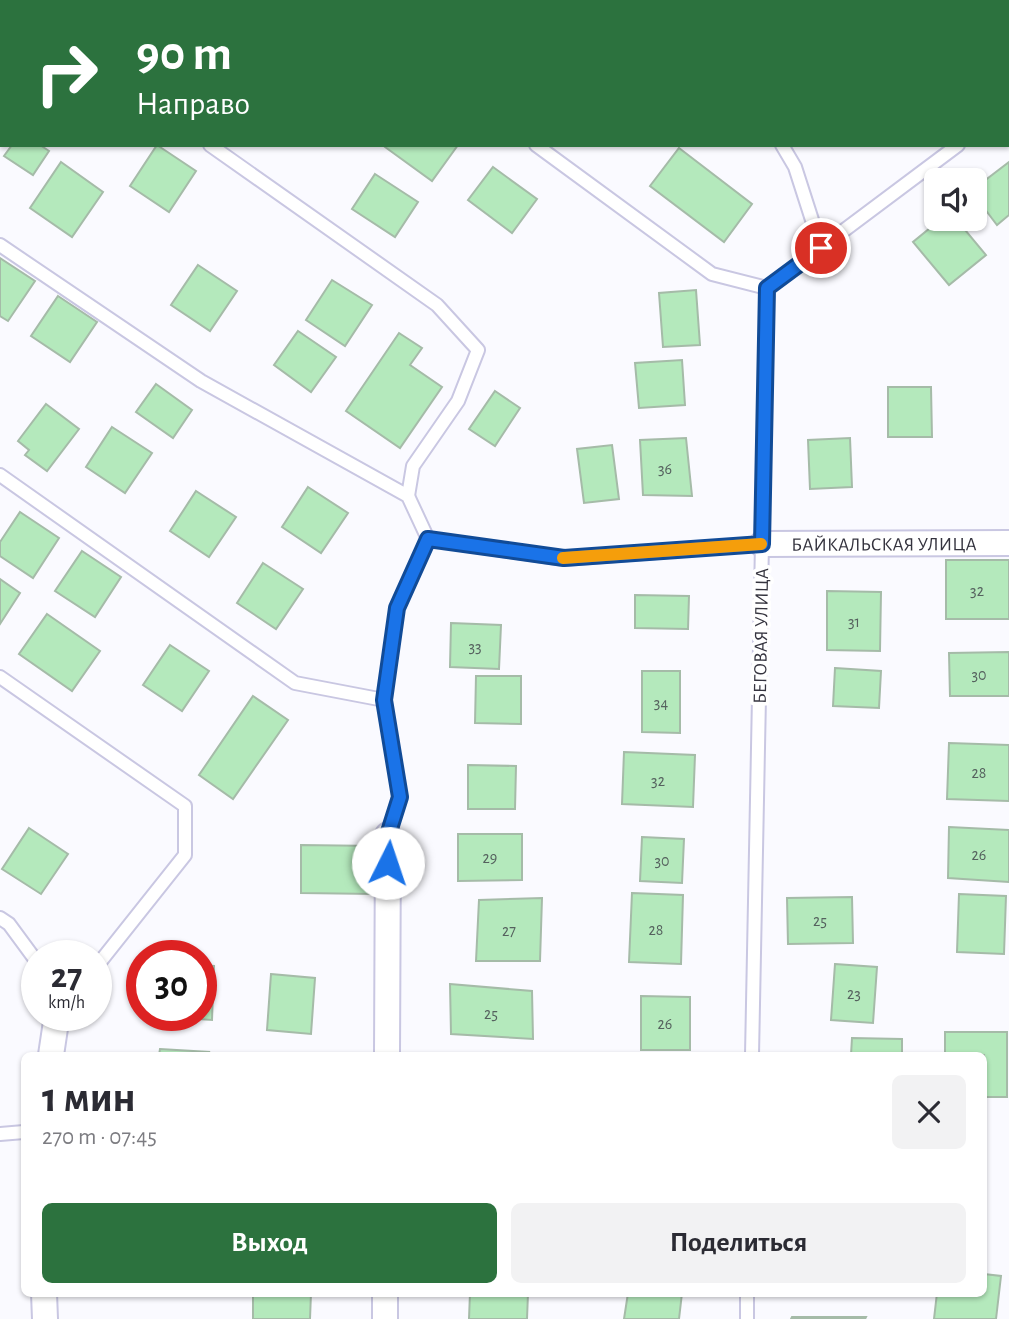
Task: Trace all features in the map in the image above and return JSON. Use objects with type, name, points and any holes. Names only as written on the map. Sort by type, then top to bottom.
[{"type":"street","name":"БАЙКАЛЬСКАЯ УЛИЦА","points":[[762,544],[1009,543]]},
{"type":"street","points":[[387,1052],[388,835]]},
{"type":"street","points":[[51,1052],[55,1031]]},
{"type":"street","points":[[44,1297],[45,1319]]},
{"type":"street","points":[[385,1297],[385,1319]]},
{"type":"lane","points":[[213,147],[437,305],[478,350],[458,401],[413,466],[408,496],[428,539],[397,608],[384,700],[400,797],[388,835]]},
{"type":"lane","points":[[539,147],[712,274],[767,288],[955,147]]},
{"type":"lane","points":[[783,147],[796,167],[821,248]]},
{"type":"lane","points":[[0,245],[201,381],[408,496]]},
{"type":"lane","name":"БЕГОВАЯ УЛИЦА","points":[[752,1052],[767,288]]},
{"type":"lane","points":[[0,475],[295,683],[384,700]]},
{"type":"lane","points":[[428,539],[564,558],[762,544]]},
{"type":"lane","points":[[0,677],[185,806],[185,855],[112,947]]},
{"type":"lane","points":[[0,918],[21,941]]},
{"type":"lane","points":[[0,1134],[21,1132]]},
{"type":"lane","points":[[747,1297],[747,1319]]},
{"type":"building","points":[[11,147],[43,147],[49,151],[33,175],[4,156]]},
{"type":"building","points":[[156,147],[160,147],[196,171],[169,212],[130,186]]},
{"type":"building","points":[[385,147],[457,147],[432,181]]},
{"type":"building","points":[[679,148],[752,204],[724,242],[650,186]]},
{"type":"building","points":[[61,162],[103,192],[72,237],[30,208]]},
{"type":"building","points":[[1009,162],[1009,215],[997,225],[987,212],[987,179]]},
{"type":"building","points":[[493,167],[537,199],[512,233],[468,200]]},
{"type":"building","points":[[375,174],[418,202],[395,237],[352,209]]},
{"type":"building","points":[[926,231],[966,231],[986,255],[949,285],[913,242]]},
{"type":"building","points":[[0,258],[35,281],[8,321],[0,316]]},
{"type":"building","points":[[198,265],[237,291],[210,331],[171,305]]},
{"type":"building","points":[[332,280],[372,305],[345,346],[306,320]]},
{"type":"building","points":[[696,290],[700,345],[663,347],[659,293]]},
{"type":"building","points":[[58,296],[97,322],[70,362],[31,336]]},
{"type":"building","points":[[298,331],[336,357],[311,392],[274,365]]},
{"type":"building","points":[[399,333],[422,348],[410,365],[442,387],[400,448],[346,411]]},
{"type":"building","points":[[682,360],[685,405],[639,408],[635,363]]},
{"type":"building","points":[[156,384],[192,410],[173,438],[136,412]]},
{"type":"building","points":[[888,387],[931,387],[932,437],[888,437]]},
{"type":"building","points":[[495,391],[520,408],[495,446],[469,429]]},
{"type":"building","points":[[46,404],[79,429],[47,471],[25,455],[29,450],[18,441]]},
{"type":"building","points":[[112,427],[152,453],[125,493],[86,467]]},
{"type":"building","points":[[686,438],[692,496],[643,495],[640,440]]},
{"type":"building","points":[[850,438],[852,487],[810,489],[808,440]]},
{"type":"building","points":[[612,445],[619,499],[584,503],[577,449]]},
{"type":"building","points":[[308,487],[348,513],[321,553],[282,527]]},
{"type":"building","points":[[196,491],[236,517],[209,557],[170,531]]},
{"type":"building","points":[[20,512],[59,538],[33,578],[0,556],[0,542]]},
{"type":"building","points":[[82,551],[121,577],[95,617],[55,591]]},
{"type":"building","points":[[946,560],[1009,560],[1009,619],[946,619]]},
{"type":"building","points":[[263,563],[303,589],[276,629],[237,603]]},
{"type":"building","points":[[0,579],[20,593],[0,624]]},
{"type":"building","points":[[827,591],[881,592],[880,651],[827,650]]},
{"type":"building","points":[[635,595],[689,596],[688,629],[635,628]]},
{"type":"building","points":[[47,614],[100,651],[72,691],[19,654]]},
{"type":"building","points":[[451,623],[501,625],[499,669],[450,667]]},
{"type":"building","points":[[170,645],[209,671],[182,711],[143,685]]},
{"type":"building","points":[[1009,652],[1009,696],[950,696],[949,653]]},
{"type":"building","points":[[835,668],[881,671],[879,708],[833,706]]},
{"type":"building","points":[[642,671],[680,671],[680,733],[642,732]]},
{"type":"building","points":[[476,676],[521,676],[521,724],[475,723]]},
{"type":"building","points":[[253,696],[288,720],[233,799],[199,775]]},
{"type":"building","points":[[949,743],[1009,745],[1009,801],[947,799]]},
{"type":"building","points":[[624,752],[695,755],[693,807],[622,804]]},
{"type":"building","points":[[468,765],[516,766],[515,809],[468,809]]},
{"type":"building","points":[[949,827],[1009,830],[1009,882],[948,878]]},
{"type":"building","points":[[29,828],[68,854],[41,894],[2,869]]},
{"type":"building","points":[[458,834],[522,834],[522,880],[458,881]]},
{"type":"building","points":[[642,837],[684,839],[682,883],[640,881]]},
{"type":"building","points":[[301,845],[376,846],[375,894],[301,893]]},
{"type":"building","points":[[632,893],[683,895],[681,964],[629,962]]},
{"type":"building","points":[[959,894],[1006,896],[1004,954],[957,952]]},
{"type":"building","points":[[852,897],[853,943],[788,944],[787,898]]},
{"type":"building","points":[[542,898],[540,961],[476,961],[479,900]]},
{"type":"building","points":[[835,964],[877,967],[873,1023],[831,1020]]},
{"type":"building","points":[[271,974],[315,978],[311,1034],[267,1030]]},
{"type":"building","points":[[450,984],[532,991],[533,1039],[451,1034]]},
{"type":"building","points":[[641,996],[690,997],[690,1050],[641,1050]]},
{"type":"building","points":[[945,1032],[1007,1032],[1007,1097],[987,1097],[987,1052],[945,1052]]},
{"type":"building","points":[[852,1038],[902,1039],[902,1052],[851,1052]]},
{"type":"building","points":[[160,1049],[209,1052],[160,1052]]},
{"type":"building","points":[[987,1274],[1001,1276],[996,1319],[934,1319],[937,1297],[987,1297]]},
{"type":"building","points":[[253,1297],[311,1297],[310,1319],[253,1319]]},
{"type":"building","points":[[470,1297],[528,1297],[527,1319],[469,1319]]},
{"type":"building","points":[[627,1297],[682,1297],[679,1319],[624,1319]]},
{"type":"building","points":[[792,1317],[866,1317],[791,1319]]},
{"type":"slow traffic","points":[[563,558],[761,544]]},
{"type":"route","points":[[388,863],[388,835],[400,797],[384,700],[397,608],[428,539],[564,558],[762,544],[767,288],[821,248]]}]
